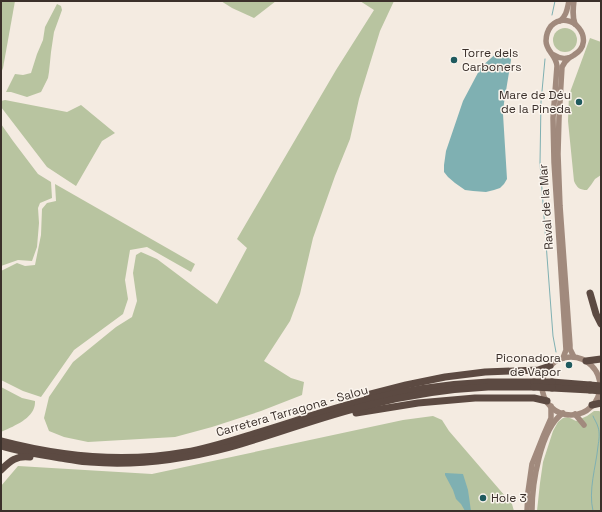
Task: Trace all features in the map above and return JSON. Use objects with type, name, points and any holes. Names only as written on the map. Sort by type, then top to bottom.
[{"type":"highway","points":[[590,293],[596,314],[601,324]]},
{"type":"highway","points":[[586,361],[601,359]]},
{"type":"highway","points":[[273,431],[320,410],[406,385],[446,377],[485,372],[538,370],[550,366]]},
{"type":"highway","name":"Carretera Tarragona - Salou","points":[[1,446],[29,453],[89,462],[118,463],[159,461],[188,457],[223,449],[327,410],[407,391],[487,382],[590,388]]},
{"type":"highway","points":[[590,388],[601,386]]},
{"type":"highway","points":[[590,388],[601,392]]},
{"type":"highway","points":[[273,431],[364,411],[418,403],[475,398],[534,398],[549,404]]},
{"type":"highway","points":[[592,405],[601,403]]},
{"type":"highway","name":"Carretera Tarragona - Salou","points":[[1,441],[27,448],[57,453],[90,457],[118,458],[158,456],[187,452],[273,431]]},
{"type":"highway","points":[[1,470],[11,461],[20,457],[56,460],[66,459]]},
{"type":"street","name":"Raval de la Mar","points":[[563,358],[566,350],[554,162],[553,118],[558,66],[557,60],[550,52],[546,44],[546,36],[553,25],[564,18],[569,1]]},
{"type":"street","name":"Raval de la Mar","points":[[574,1],[572,11],[573,18],[575,24],[582,33],[583,44],[576,54],[564,62],[562,67],[558,154],[570,349],[574,357]]},
{"type":"street","points":[[560,21],[568,21],[575,24]]},
{"type":"street","points":[[554,55],[561,58],[568,58]]},
{"type":"street","points":[[527,511],[532,464],[551,418],[549,404],[543,391],[542,383],[544,375],[550,366],[563,358],[579,358],[586,361],[594,369],[600,382],[598,396],[592,405],[585,411],[575,414],[563,413],[556,410],[549,404]]},
{"type":"street","points":[[575,414],[584,424],[585,411]]},
{"type":"street","points":[[532,511],[534,480],[541,451],[546,437],[555,420],[563,413]]},
{"type":"green space","points":[[1,1],[15,1],[1,73]]},
{"type":"green space","points":[[221,1],[276,1],[254,18]]},
{"type":"green space","points":[[360,1],[394,1],[380,31],[359,99],[350,139],[313,238],[300,294],[290,321],[264,361],[291,378],[304,382],[302,395],[261,411],[175,437],[88,442],[64,437],[49,431],[44,418],[49,397],[73,362],[116,327],[132,317],[137,301],[133,273],[136,255],[141,252],[157,259],[217,304],[247,248],[237,239],[336,70],[374,10]]},
{"type":"green space","points":[[57,4],[61,6],[62,10],[54,32],[48,78],[41,92],[27,97],[6,92],[15,74],[23,75],[31,73],[43,40],[45,27]]},
{"type":"green space","points":[[565,28],[574,31],[577,40],[574,49],[565,52],[556,49],[553,40],[556,31]]},
{"type":"green space","points":[[590,38],[601,42],[601,175],[595,179],[587,190],[582,190],[574,181],[568,121],[569,95]]},
{"type":"green space","points":[[5,100],[67,112],[81,105],[115,133],[102,141],[76,186],[47,167],[1,107],[1,101]]},
{"type":"green space","points":[[1,124],[38,174],[51,182],[52,198],[40,203],[38,208],[39,223],[37,247],[32,261],[18,260],[1,266]]},
{"type":"green space","points":[[55,184],[195,264],[191,272],[147,247],[130,250],[125,280],[128,299],[123,314],[74,350],[41,397],[23,391],[1,380],[1,271],[17,263],[25,266],[35,265],[41,235],[42,209],[47,203],[56,201]]},
{"type":"green space","points":[[1,387],[22,398],[35,401],[35,405],[32,412],[25,420],[1,432]]},
{"type":"green space","points":[[594,411],[601,412],[601,511],[537,511],[543,462],[553,431],[558,422],[563,418],[568,417],[576,421]]},
{"type":"green space","points":[[433,416],[442,420],[449,431],[512,504],[514,511],[1,511],[1,486],[18,466],[152,474],[403,420]]},
{"type":"water","points":[[499,51],[507,52],[510,55],[511,60],[503,114],[507,179],[500,188],[494,190],[486,192],[465,190],[444,172],[446,151],[463,101],[481,67]]},
{"type":"water","points":[[445,473],[463,474],[468,490],[471,511],[465,511],[456,499]]},
{"type":"waterway","points":[[552,15],[555,1]]},
{"type":"waterway","points":[[545,59],[541,102],[540,163],[553,336],[556,352]]},
{"type":"waterway","points":[[593,416],[599,429],[599,439],[591,495],[593,511]]},
{"type":"place","name":"Torre dels Carboners","points":[[454,60]]},
{"type":"place","name":"Mare de Déu de la Pineda","points":[[579,102]]},
{"type":"place","name":"Piconadora de Vapor","points":[[569,365]]},
{"type":"place","name":"Hole 3","points":[[483,498]]}]
